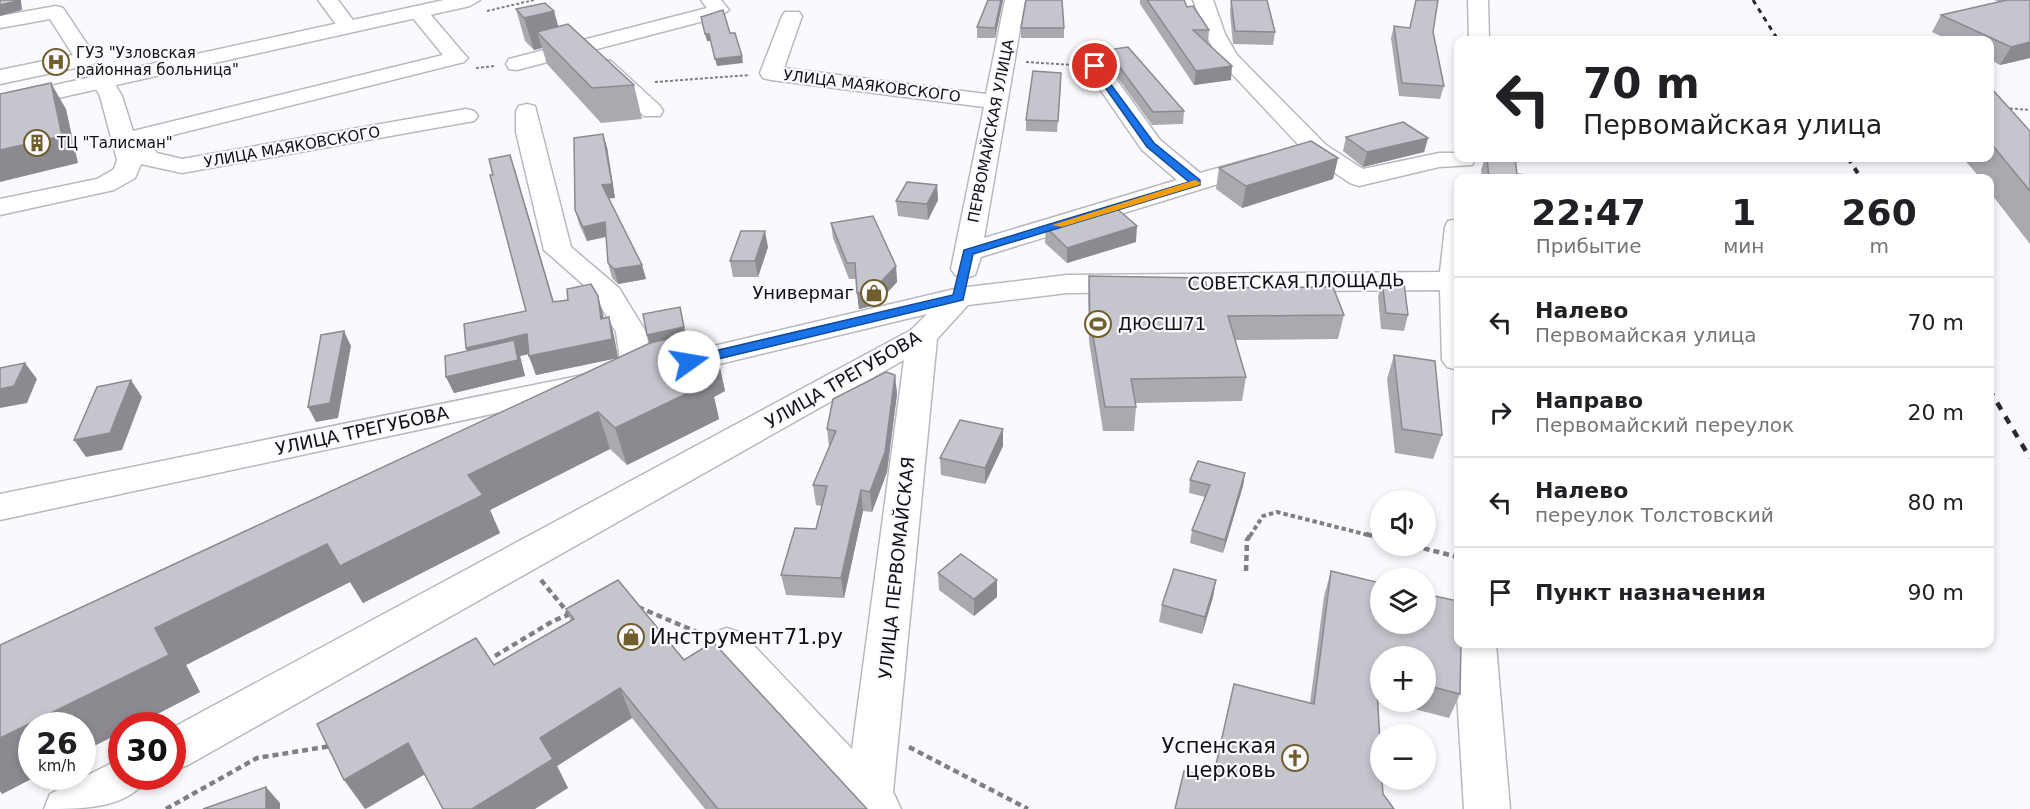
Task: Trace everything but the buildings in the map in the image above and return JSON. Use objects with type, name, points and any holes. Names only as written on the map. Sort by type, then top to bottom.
[{"type":"street","points":[[328,0],[348,27]]},
{"type":"street","points":[[0,104],[470,0]]},
{"type":"street","points":[[517,64],[719,10],[711,0]]},
{"type":"street","name":"ПЕРВОМАЙСКАЯ УЛИЦА","points":[[959,297],[1016,0]]},
{"type":"street","points":[[1203,0],[1215,34],[1228,58],[1297,152],[1359,178],[1439,160],[1463,165]]},
{"type":"street","points":[[1478,0],[1479,36]]},
{"type":"street","points":[[0,22],[56,12],[86,59],[0,77]]},
{"type":"street","points":[[124,140],[458,58],[418,12]]},
{"type":"street","name":"УЛИЦА МАЯКОВСКОГО","points":[[792,16],[771,73],[997,102]]},
{"type":"street","points":[[582,47],[652,111]]},
{"type":"street","points":[[1095,66],[1151,145],[1196,183]]},
{"type":"street","points":[[0,207],[105,185],[126,173],[129,160],[124,140],[111,96],[102,81]]},
{"type":"street","points":[[499,438],[632,375],[631,333],[604,288],[558,250],[528,132],[527,111]]},
{"type":"street","name":"УЛИЦА МАЯКОВСКОГО","points":[[124,140],[142,150],[148,158],[182,166],[466,116]]},
{"type":"street","points":[[968,252],[1297,152]]},
{"type":"street","name":"СОВЕТСКАЯ ПЛОЩАДЬ","points":[[959,297],[1067,284],[1454,281]]},
{"type":"street","name":"УЛИЦА ТРЕГУБОВА","points":[[0,507],[632,375],[959,297]]},
{"type":"street","name":"УЛИЦА ТРЕГУБОВА","points":[[186,743],[922,337],[959,297]]},
{"type":"street","name":"УЛИЦА ПЕРВОМАЙСКАЯ","points":[[874,804],[877,743],[922,337]]},
{"type":"street","points":[[727,645],[874,804]]},
{"type":"street","points":[[1475,648],[1487,809]]},
{"type":"street","points":[[68,809],[108,787]]},
{"type":"path","points":[[1005,60],[1095,66]]},
{"type":"path","points":[[625,85],[771,73]]},
{"type":"path","points":[[1999,107],[2030,110]]},
{"type":"path","points":[[1246,571],[1247,540],[1263,516],[1277,512],[1370,535]]},
{"type":"path","points":[[1436,552],[1454,556]]},
{"type":"path","points":[[523,557],[569,614]]},
{"type":"path","points":[[633,605],[727,645]]},
{"type":"path","points":[[495,656],[580,610]]},
{"type":"path","points":[[877,743],[913,747],[1028,809]]},
{"type":"path","points":[[166,809],[257,758],[333,745]]},
{"type":"railway","points":[[1753,0],[1776,36]]},
{"type":"railway","points":[[1851,162],[1858,174]]},
{"type":"railway","points":[[1994,397],[2030,458]]},
{"type":"slow traffic","points":[[1058,225],[1195,183]]},
{"type":"place","name":"ГУЗ \"Узловская районная больница\"","points":[[56,62]]},
{"type":"place","name":"ТЦ \"Талисман\"","points":[[37,143]]},
{"type":"place","name":"Универмаг","points":[[874,293]]},
{"type":"place","name":"ДЮСШ71","points":[[1098,324]]},
{"type":"place","name":"Инструмент71.ру","points":[[631,637]]},
{"type":"place","name":"Успенская церковь","points":[[1295,758]]},
{"type":"route","points":[[689,362],[959,297],[968,252],[1196,183],[1151,145],[1095,66]]}]
